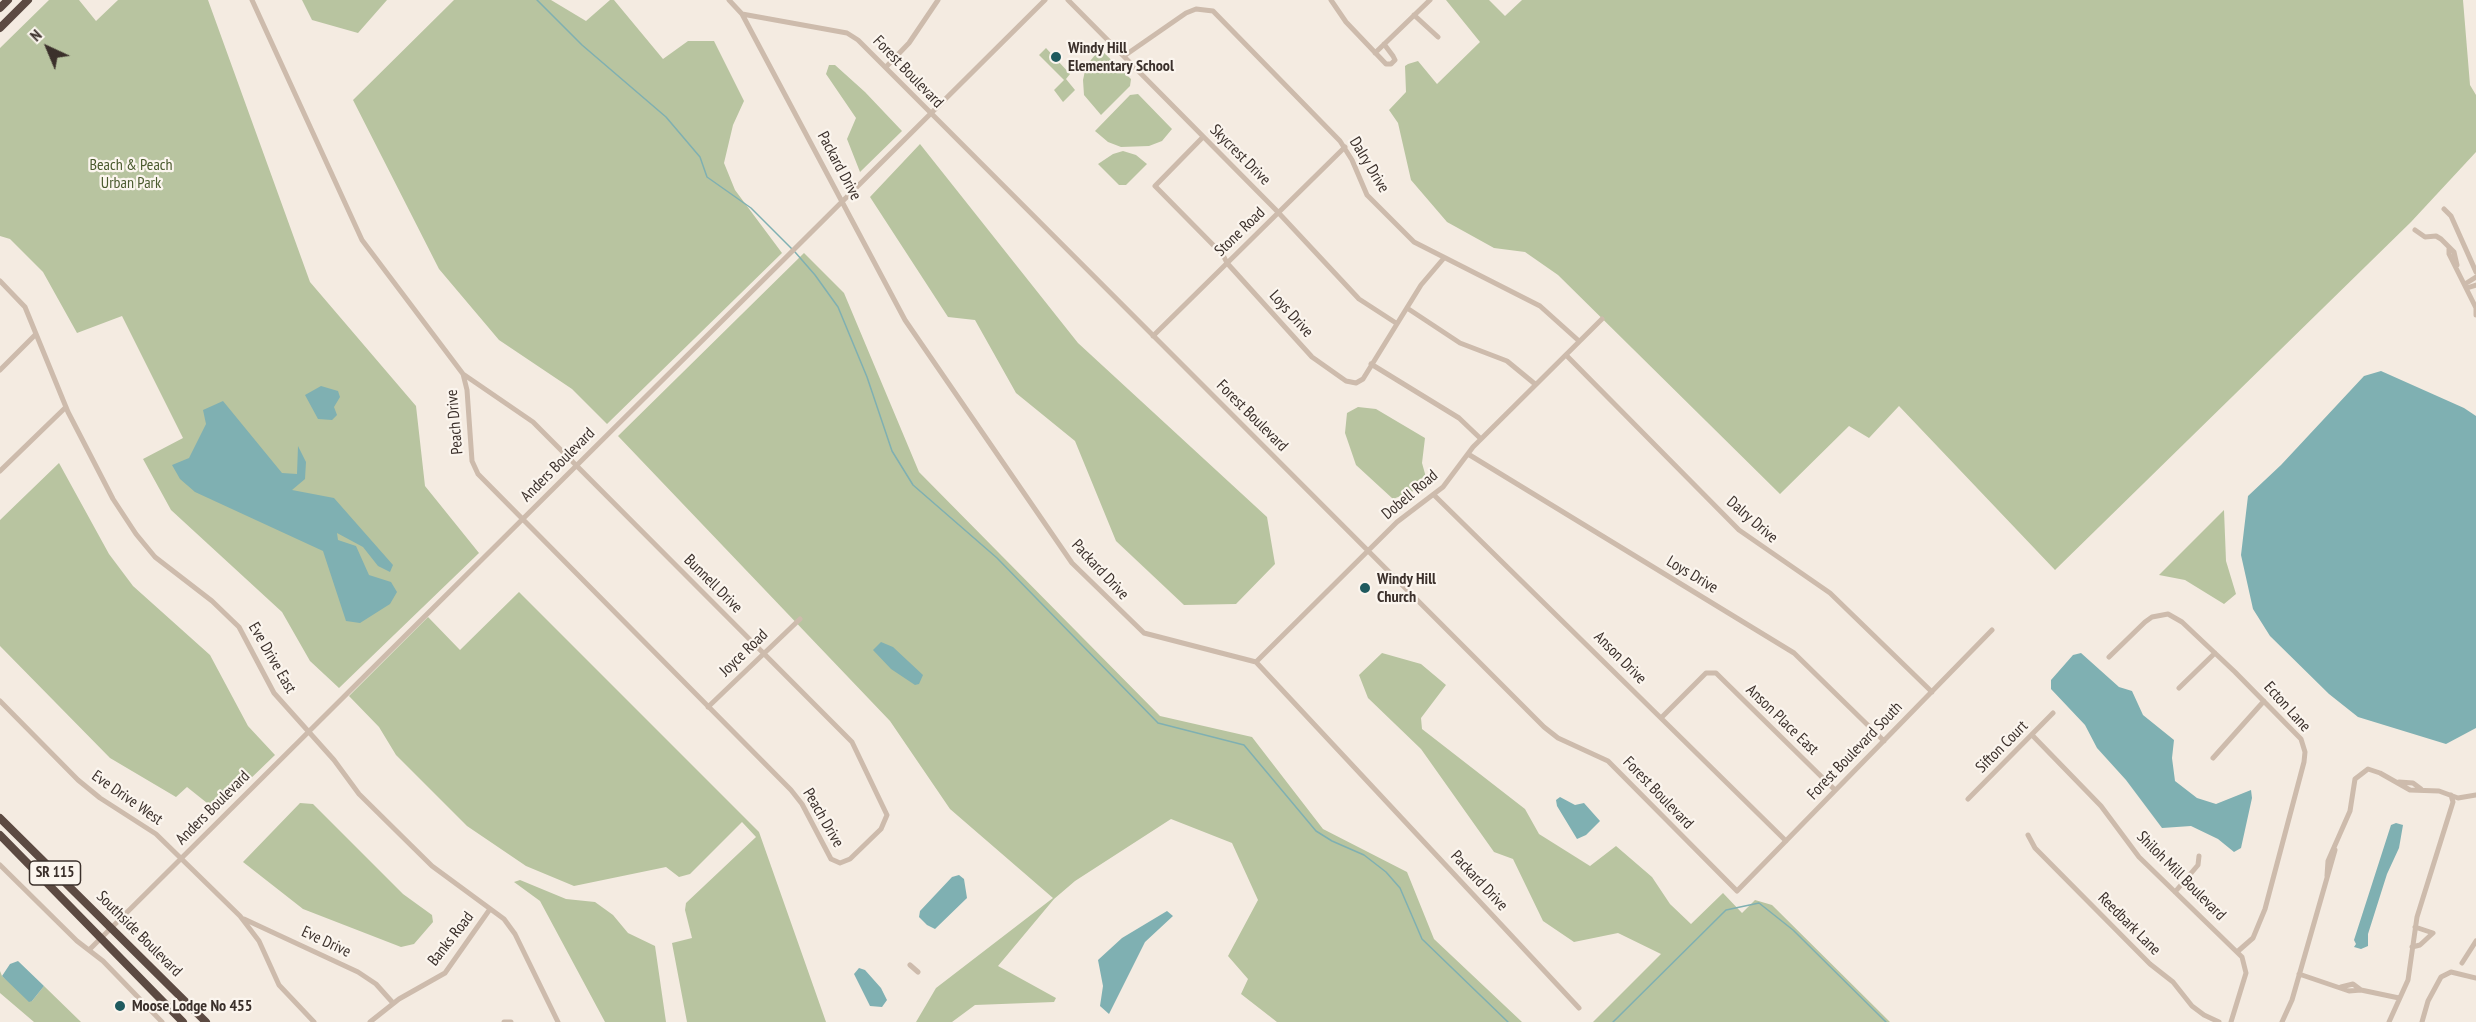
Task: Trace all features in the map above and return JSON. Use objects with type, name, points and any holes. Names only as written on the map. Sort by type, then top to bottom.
[{"type":"highway","points":[[0,28],[28,0]]},
{"type":"highway","name":"Southside Boulevard","points":[[0,818],[207,1022]]},
{"type":"highway","name":"Southside Boulevard","points":[[0,836],[183,1022]]},
{"type":"street","name":"Peach Drive","points":[[252,0],[362,240],[463,374],[467,390],[474,468],[522,520],[798,798],[831,859],[846,861],[867,844]]},
{"type":"street","points":[[729,0],[742,14]]},
{"type":"street","points":[[886,67],[909,43],[938,0]]},
{"type":"street","name":"Anders Boulevard","points":[[89,950],[1045,0]]},
{"type":"street","name":"Skycrest Drive","points":[[1068,0],[1362,303],[1396,323]]},
{"type":"street","points":[[1331,0],[1339,15],[1386,64],[1391,64],[1395,60],[1394,56],[1384,44]]},
{"type":"street","points":[[1375,53],[1430,0]]},
{"type":"street","points":[[4,3],[15,13]]},
{"type":"street","name":"Dalry Drive","points":[[1124,56],[1185,13],[1197,9],[1213,11],[1345,147],[1371,199],[1414,242],[1540,306],[1579,341]]},
{"type":"street","name":"Forest Boulevard","points":[[742,14],[847,33],[858,40],[1544,727],[1558,738],[1608,761],[1737,891]]},
{"type":"street","name":"Packard Drive","points":[[742,14],[905,321],[1072,563],[1144,633],[1256,662],[1579,1008]]},
{"type":"street","points":[[1414,15],[1438,37]]},
{"type":"street","name":"Loys Drive","points":[[1203,137],[1155,186],[1223,255],[1227,263],[1315,360],[1353,384],[1360,382],[1371,364]]},
{"type":"street","name":"Stone Road","points":[[1153,336],[1345,147]]},
{"type":"street","points":[[2444,209],[2451,216],[2476,272]]},
{"type":"street","points":[[2415,230],[2425,237],[2438,237],[2449,249],[2450,256],[2457,265],[2476,308],[2476,315]]},
{"type":"street","points":[[1444,258],[1423,281],[1371,364],[1460,418],[1481,439]]},
{"type":"street","points":[[2466,286],[2476,278]]},
{"type":"street","name":"Eve Drive East","points":[[0,282],[25,307],[66,407],[113,499],[136,534],[155,557],[212,602],[239,627],[274,693],[334,760],[359,794],[432,866],[504,919],[515,934],[558,1022]]},
{"type":"street","points":[[2466,286],[2476,285]]},
{"type":"street","points":[[1407,308],[1461,343],[1507,361],[1536,384]]},
{"type":"street","name":"Dobell Road","points":[[1256,662],[1403,516],[1434,495],[1481,439],[1602,319]]},
{"type":"street","points":[[0,370],[36,334]]},
{"type":"street","name":"Dalry Drive","points":[[1566,355],[1739,530],[1830,592],[1932,692]]},
{"type":"street","name":"Bunnell Drive","points":[[463,374],[524,414],[858,750],[887,815],[884,826],[867,844]]},
{"type":"street","points":[[0,471],[66,407]]},
{"type":"street","name":"Loys Drive","points":[[1468,454],[1788,649],[1884,741]]},
{"type":"street","name":"Anson Drive","points":[[1434,495],[1786,841]]},
{"type":"street","name":"Ecton Lane","points":[[2109,657],[2145,622],[2152,617],[2168,614],[2182,622],[2215,653],[2301,739],[2305,752],[2260,927],[2253,938],[2237,952]]},
{"type":"street","name":"Joyce Road","points":[[708,707],[800,619]]},
{"type":"street","name":"Forest Boulevard South","points":[[1737,891],[1992,630]]},
{"type":"street","points":[[2179,688],[2215,653]]},
{"type":"street","name":"Anson Place East","points":[[1662,717],[1708,672],[1716,673],[1835,790]]},
{"type":"street","points":[[2213,758],[2264,700]]},
{"type":"street","name":"Eve Drive West","points":[[0,701],[86,788],[150,829],[240,916]]},
{"type":"street","name":"Sifton Court","points":[[1968,799],[2054,713]]},
{"type":"street","name":"Shiloh Mill Boulevard","points":[[2033,736],[2102,806],[2139,857],[2237,952]]},
{"type":"street","points":[[2282,1022],[2299,974],[2327,876],[2335,858],[2336,848],[2350,811],[2355,780],[2360,774],[2368,769],[2399,782],[2410,790],[2421,789],[2458,798],[2476,795]]},
{"type":"street","points":[[2389,1022],[2408,980],[2415,927],[2433,858],[2453,802],[2451,795]]},
{"type":"street","name":"Reedbark Lane","points":[[2028,835],[2035,848],[2150,964],[2173,982],[2192,1006],[2204,1016],[2219,1022]]},
{"type":"street","points":[[2175,892],[2198,866],[2199,856]]},
{"type":"street","points":[[0,865],[162,1022]]},
{"type":"street","name":"Banks Road","points":[[370,1022],[393,1003],[445,973],[490,909]]},
{"type":"street","points":[[240,916],[259,941],[279,985],[314,1022]]},
{"type":"street","name":"Eve Drive","points":[[240,916],[358,972],[376,984],[393,1003]]},
{"type":"street","points":[[2412,947],[2420,945],[2433,933],[2415,927]]},
{"type":"street","points":[[2462,963],[2476,941]]},
{"type":"street","points":[[2231,1022],[2246,973],[2242,957],[2237,952]]},
{"type":"street","points":[[910,965],[918,972]]},
{"type":"street","points":[[2421,1022],[2441,977],[2451,972],[2475,978],[2476,971]]},
{"type":"street","points":[[2299,974],[2349,991],[2361,990],[2399,998]]},
{"type":"street","points":[[504,1022],[511,1022]]},
{"type":"green space","name":"Beach & Peach Urban Park","points":[[49,0],[79,0],[96,21],[118,0],[208,0],[310,282],[416,406],[425,486],[479,553],[339,688],[310,661],[282,612],[171,510],[143,459],[183,438],[122,316],[77,333],[43,272],[10,239],[0,236],[0,48]]},
{"type":"green space","points":[[302,0],[387,0],[358,33],[312,20]]},
{"type":"green space","points":[[454,0],[551,0],[586,21],[610,0],[614,0],[663,59],[688,41],[714,41],[744,101],[733,125],[724,163],[735,190],[782,253],[607,424],[572,389],[499,340],[439,269],[353,100]]},
{"type":"green space","points":[[1446,0],[1489,0],[1505,16],[1522,0],[2463,0],[2470,85],[2476,95],[2476,152],[2411,222],[2055,570],[1899,406],[1869,438],[1849,426],[1780,494],[1558,275],[1525,252],[1494,248],[1447,222],[1411,180],[1398,123],[1389,110],[1406,92],[1405,66],[1418,61],[1437,84],[1480,42]]},
{"type":"green space","points":[[1046,48],[1070,74],[1066,79],[1075,90],[1063,102],[1054,90],[1064,80],[1039,55]]},
{"type":"green space","points":[[1100,49],[1131,79],[1130,86],[1101,115],[1084,95],[1083,80],[1086,66]]},
{"type":"green space","points":[[829,65],[835,65],[865,92],[902,131],[860,172],[847,139],[856,118],[826,74]]},
{"type":"green space","points":[[1138,94],[1172,129],[1162,141],[1149,146],[1121,147],[1108,142],[1095,131],[1130,95]]},
{"type":"green space","points":[[920,144],[1078,343],[1267,517],[1275,564],[1236,604],[1184,605],[1116,541],[1075,441],[1016,393],[975,320],[948,317],[870,197]]},
{"type":"green space","points":[[1123,151],[1136,155],[1147,164],[1126,185],[1119,185],[1098,164],[1113,154]]},
{"type":"green space","points":[[804,253],[844,293],[919,472],[1160,716],[1252,737],[1323,829],[1407,872],[1434,939],[1522,1022],[1277,1022],[1241,994],[1248,979],[1228,956],[1258,900],[1232,843],[1171,819],[1075,881],[1054,899],[998,966],[1056,998],[1054,1002],[975,1005],[952,1022],[916,1022],[936,988],[1053,898],[950,809],[890,721],[618,436]]},
{"type":"green space","points":[[1358,407],[1376,409],[1425,438],[1422,463],[1427,481],[1416,490],[1393,499],[1356,465],[1345,433],[1347,413]]},
{"type":"green space","points":[[59,463],[109,554],[133,586],[210,655],[248,726],[275,755],[217,811],[187,787],[176,797],[110,758],[0,646],[0,520]]},
{"type":"green space","points":[[2224,510],[2226,561],[2236,594],[2224,604],[2185,580],[2159,575]]},
{"type":"green space","points":[[519,592],[759,832],[826,1022],[687,1022],[672,943],[692,938],[685,910],[686,903],[756,837],[742,822],[690,874],[679,877],[666,867],[574,886],[526,866],[467,826],[396,755],[379,727],[349,696],[428,617],[460,650]]},
{"type":"green space","points":[[1382,653],[1421,664],[1446,685],[1421,718],[1422,729],[1525,809],[1539,834],[1590,866],[1616,846],[1652,877],[1670,904],[1691,924],[1723,893],[1742,913],[1755,900],[1772,905],[1890,1022],[1593,1022],[1661,954],[1618,933],[1574,942],[1543,921],[1513,859],[1494,852],[1421,749],[1368,698],[1359,675]]},
{"type":"green space","points":[[300,803],[313,804],[403,894],[432,915],[433,922],[414,944],[401,947],[303,909],[243,862]]},
{"type":"green space","points":[[520,880],[566,899],[595,902],[613,915],[628,933],[655,946],[666,1022],[605,1022],[540,901],[514,882]]},
{"type":"green space","points":[[0,971],[2,976],[32,1001],[44,986],[81,1022],[34,1022],[0,993]]},
{"type":"water","points":[[2381,371],[2464,408],[2476,416],[2476,728],[2446,744],[2358,717],[2329,694],[2270,636],[2253,609],[2241,555],[2248,496],[2281,465],[2364,376]]},
{"type":"water","points":[[321,386],[338,391],[340,397],[334,407],[337,415],[332,420],[318,419],[305,395]]},
{"type":"water","points":[[223,401],[282,473],[297,474],[298,446],[306,462],[305,479],[292,490],[334,498],[393,565],[390,572],[378,566],[363,547],[337,533],[338,540],[356,546],[369,575],[391,582],[397,592],[390,604],[360,623],[346,621],[323,551],[195,492],[180,479],[172,465],[189,458],[206,424],[203,410]]},
{"type":"water","points":[[881,642],[893,647],[923,675],[919,684],[915,685],[891,669],[873,650]]},
{"type":"water","points":[[2081,653],[2119,687],[2132,691],[2143,715],[2174,740],[2172,758],[2175,781],[2197,798],[2216,804],[2251,790],[2252,798],[2241,848],[2234,852],[2218,839],[2191,826],[2162,828],[2126,780],[2097,748],[2085,725],[2051,689],[2051,680],[2073,655]]},
{"type":"water","points":[[1560,797],[1575,805],[1584,803],[1600,821],[1586,835],[1577,839],[1557,806],[1556,800]]},
{"type":"water","points":[[2396,823],[2403,825],[2399,848],[2387,874],[2368,934],[2368,946],[2361,949],[2354,947],[2356,944],[2354,940],[2391,825]]},
{"type":"water","points":[[959,875],[964,879],[967,898],[935,929],[927,925],[919,917],[920,911],[952,877]]},
{"type":"water","points":[[1167,911],[1173,916],[1145,942],[1109,1014],[1100,1006],[1103,986],[1098,960],[1122,938]]},
{"type":"water","points":[[18,961],[44,986],[29,1002],[2,976],[10,964]]},
{"type":"water","points":[[859,968],[865,970],[881,988],[887,1000],[882,1007],[870,1006],[854,974]]},
{"type":"waterway","points":[[537,0],[582,45],[666,117],[700,157],[707,177],[751,208],[792,249]]},
{"type":"waterway","points":[[795,252],[838,307],[867,377],[892,451],[913,485],[997,558],[1158,723],[1244,745],[1316,831],[1364,855],[1386,872],[1400,888],[1422,939],[1508,1022]]},
{"type":"waterway","points":[[1613,1022],[1726,910],[1759,903],[1793,930],[1886,1022]]},
{"type":"place","name":"Windy Hill Elementary School","points":[[1056,57]]},
{"type":"place","name":"Windy Hill Church","points":[[1365,588]]},
{"type":"place","name":"Moose Lodge No 455","points":[[120,1006]]}]
